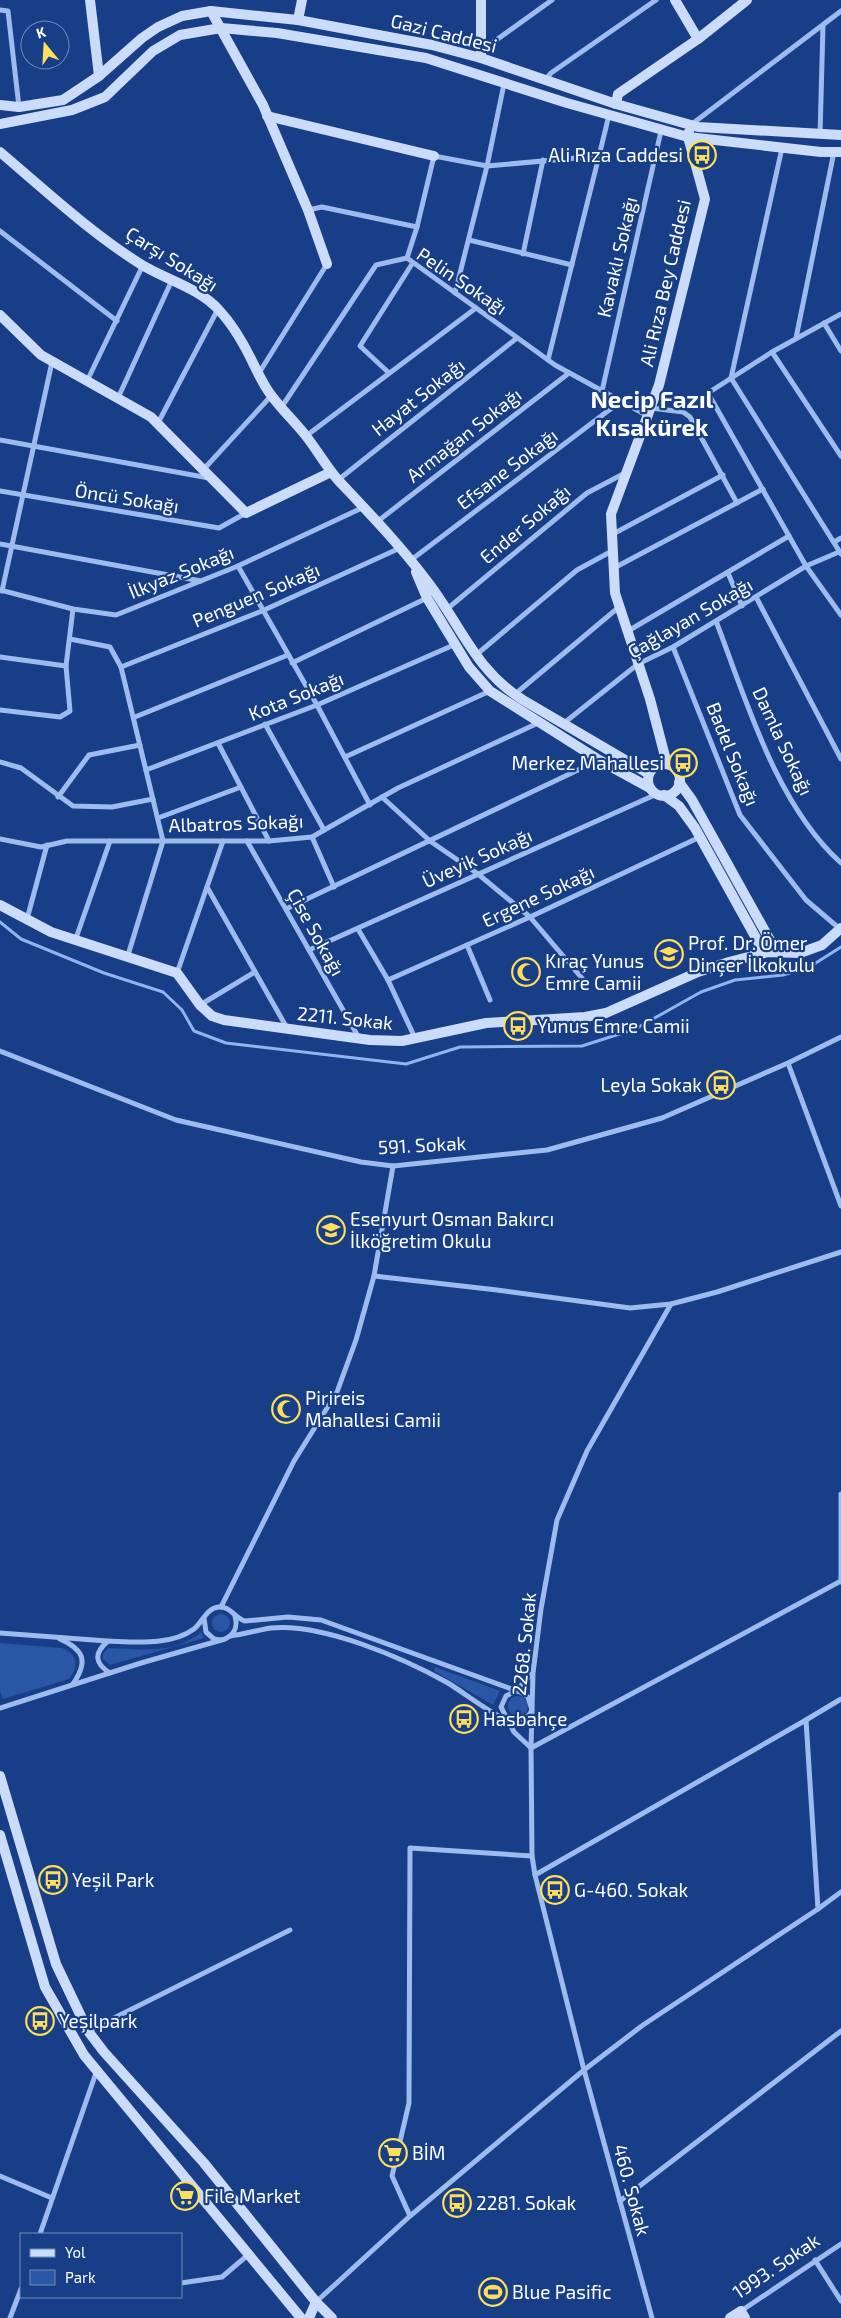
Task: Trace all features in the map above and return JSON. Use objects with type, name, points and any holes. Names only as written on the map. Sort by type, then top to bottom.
[{"type":"street","points":[[90,0],[99,76]]},
{"type":"street","points":[[298,20],[302,0]]},
{"type":"street","points":[[480,54],[481,0]]},
{"type":"street","points":[[480,54],[552,0]]},
{"type":"street","points":[[545,81],[551,73],[656,0]]},
{"type":"street","points":[[675,0],[698,39]]},
{"type":"street","points":[[616,104],[618,94],[698,39],[747,0]]},
{"type":"street","points":[[0,10],[8,11],[20,107]]},
{"type":"street","points":[[211,11],[267,116],[308,210],[327,264],[259,374]]},
{"type":"street","name":"Gazi Caddesi","points":[[0,105],[20,107],[63,100],[99,76],[158,26],[182,16],[211,11],[298,20],[480,54],[545,81],[616,104],[691,125],[820,136],[841,135]]},
{"type":"street","points":[[691,125],[841,11]]},
{"type":"street","points":[[820,136],[823,25]]},
{"type":"street","name":"Gazi Caddesi","points":[[0,124],[72,110],[105,97],[153,51],[180,35],[221,28],[277,33],[426,58],[504,84],[661,131],[688,137],[782,148],[838,152]]},
{"type":"street","points":[[455,293],[487,166],[504,84]]},
{"type":"street","points":[[548,360],[609,115]]},
{"type":"street","points":[[267,116],[434,156],[487,166],[599,156]]},
{"type":"street","name":"Ali Rıza Bey Caddesi","points":[[667,764],[650,699],[614,593],[612,514],[659,385],[705,199],[688,137],[691,125]]},
{"type":"street","name":"Kavaklı Sokağı","points":[[602,391],[661,131]]},
{"type":"street","points":[[782,148],[731,378],[840,553]]},
{"type":"street","name":"Çarşı Sokağı","points":[[0,152],[88,226],[143,265],[208,299],[228,321],[271,396],[306,436],[335,476],[378,521],[411,560]]},
{"type":"street","points":[[796,338],[838,152]]},
{"type":"street","points":[[407,258],[434,156]]},
{"type":"street","points":[[523,254],[543,160]]},
{"type":"street","points":[[308,210],[322,207],[417,226]]},
{"type":"street","points":[[0,231],[117,321]]},
{"type":"street","points":[[469,240],[572,265]]},
{"type":"street","name":"Pelin Sokağı","points":[[281,408],[376,265],[407,258],[412,264],[548,360],[621,401],[649,412]]},
{"type":"street","points":[[389,373],[360,346],[412,264]]},
{"type":"street","points":[[87,381],[143,265]]},
{"type":"street","points":[[118,398],[172,280]]},
{"type":"street","points":[[306,436],[476,308]]},
{"type":"street","points":[[158,423],[218,309]]},
{"type":"street","points":[[841,314],[772,352],[708,393],[806,566],[841,615]]},
{"type":"street","points":[[0,315],[41,355],[118,398],[158,423],[246,513],[335,476]]},
{"type":"street","points":[[824,323],[841,351]]},
{"type":"street","name":"Hayat Sokağı","points":[[335,476],[517,338]]},
{"type":"street","points":[[772,352],[841,456]]},
{"type":"street","points":[[1,591],[52,361]]},
{"type":"street","name":"Armağan Sokağı","points":[[378,521],[569,373]]},
{"type":"street","points":[[204,470],[271,396]]},
{"type":"street","name":"Efsane Sokağı","points":[[411,560],[621,401]]},
{"type":"street","points":[[649,412],[683,412],[690,417],[737,503]]},
{"type":"street","points":[[0,440],[212,478]]},
{"type":"street","name":"Ender Sokağı","points":[[447,608],[587,493],[628,472]]},
{"type":"street","points":[[612,534],[723,475]]},
{"type":"street","points":[[614,569],[763,489]]},
{"type":"street","name":"Öncü Sokağı","points":[[0,491],[219,528],[246,513]]},
{"type":"street","name":"İlkyaz Sokağı","points":[[1,591],[73,609],[116,615],[238,566],[364,506]]},
{"type":"street","points":[[627,632],[789,536]]},
{"type":"street","points":[[834,542],[841,538]]},
{"type":"street","points":[[0,544],[202,581]]},
{"type":"street","name":"Penguen Sokağı","points":[[122,667],[262,611],[400,548]]},
{"type":"street","points":[[475,656],[577,570],[613,551]]},
{"type":"street","name":"Çağlayan Sokağı","points":[[564,723],[638,664],[674,647],[806,566],[840,553]]},
{"type":"street","points":[[411,560],[427,598],[469,667],[490,691],[538,724],[679,806],[700,837],[756,940],[768,952],[771,942],[692,800],[679,782],[676,770],[667,764],[654,767],[649,774]]},
{"type":"street","points":[[411,560],[447,608],[475,656],[488,673],[514,695],[649,774],[657,792]]},
{"type":"street","points":[[238,566],[317,705],[370,805]]},
{"type":"street","points":[[728,573],[742,606]]},
{"type":"street","points":[[756,597],[841,759]]},
{"type":"street","points":[[292,663],[427,598]]},
{"type":"street","points":[[514,695],[619,607]]},
{"type":"street","points":[[0,710],[60,717],[70,711],[66,666],[73,609]]},
{"type":"street","name":"Damla Sokağı","points":[[716,622],[758,730],[784,787],[823,847],[841,863]]},
{"type":"street","points":[[70,639],[110,647],[122,667],[163,841],[128,955]]},
{"type":"street","name":"Kota Sokağı","points":[[146,770],[317,705],[456,644]]},
{"type":"street","name":"Badel Sokağı","points":[[674,647],[740,815],[806,900],[840,928]]},
{"type":"street","points":[[135,717],[288,655]]},
{"type":"street","points":[[0,658],[66,666]]},
{"type":"street","points":[[345,757],[490,691]]},
{"type":"street","points":[[265,724],[324,830]]},
{"type":"street","name":"Albatros Sokağı","points":[[0,839],[41,847],[67,841],[269,841],[312,837],[398,788],[538,724]]},
{"type":"street","points":[[218,742],[269,841]]},
{"type":"street","points":[[58,797],[89,755],[140,745]]},
{"type":"street","points":[[286,909],[599,760]]},
{"type":"street","points":[[0,762],[21,768],[58,797],[73,806],[112,808],[153,799]]},
{"type":"street","points":[[657,792],[674,792],[679,782]]},
{"type":"street","points":[[158,818],[241,786]]},
{"type":"street","name":"Üveyik Sokağı","points":[[309,950],[657,792]]},
{"type":"street","points":[[382,797],[430,842],[478,874],[530,917],[586,983]]},
{"type":"street","points":[[312,837],[334,887]]},
{"type":"street","name":"Ergene Sokağı","points":[[388,980],[530,917],[700,837]]},
{"type":"street","points":[[74,941],[110,841]]},
{"type":"street","points":[[0,905],[74,941],[128,955],[177,973],[223,841]]},
{"type":"street","name":"Çise Sokağı","points":[[247,841],[359,1038]]},
{"type":"street","points":[[27,919],[47,846]]},
{"type":"street","points":[[207,887],[288,1029]]},
{"type":"street","name":"2211. Sokak","points":[[177,973],[200,1004],[212,1016],[224,1020],[359,1038],[402,1041],[486,1023],[585,1017],[606,1013],[698,972],[768,952],[800,952],[822,944],[840,928]]},
{"type":"street","points":[[358,929],[388,980],[415,1038]]},
{"type":"street","points":[[467,945],[490,1000]]},
{"type":"street","points":[[200,1004],[255,972]]},
{"type":"street","name":"591. Sokak","points":[[0,1051],[176,1120],[361,1162],[394,1166],[547,1150],[662,1118],[788,1063],[841,1036]]},
{"type":"street","points":[[788,1063],[841,1206]]},
{"type":"street","points":[[221,1607],[294,1461],[337,1392],[356,1340],[374,1276],[394,1166]]},
{"type":"street","points":[[374,1276],[630,1308],[671,1304],[717,1292],[841,1252]]},
{"type":"street","name":"2268. Sokak","points":[[584,2070],[535,1875],[532,1856],[530,1748],[533,1673],[541,1609],[556,1520],[587,1451],[671,1304]]},
{"type":"street","points":[[533,1673],[516,1691],[503,1699],[501,1707],[506,1720],[521,1741],[530,1748],[841,1581],[841,1494]]},
{"type":"street","points":[[0,1633],[108,1641],[162,1642],[194,1629],[211,1609],[221,1607],[231,1611],[235,1616],[245,1621],[288,1617],[322,1620],[516,1691],[528,1697],[532,1710],[522,1720],[506,1720],[448,1683],[417,1667],[328,1634],[292,1628],[272,1628],[228,1638],[73,1684],[0,1708]]},
{"type":"street","points":[[207,1613],[204,1622],[206,1632],[214,1639],[228,1638],[236,1627],[235,1616]]},
{"type":"street","points":[[57,1637],[76,1647],[80,1653],[82,1668],[73,1684]]},
{"type":"street","points":[[108,1641],[99,1648],[97,1656],[101,1667],[110,1673]]},
{"type":"street","points":[[535,1875],[841,1699]]},
{"type":"street","points":[[806,1720],[818,1909]]},
{"type":"street","points":[[0,1776],[56,1964],[88,2031],[104,2052],[204,2163],[316,2302],[332,2318]]},
{"type":"street","points":[[0,1835],[45,1987],[70,2033],[84,2055],[302,2318]]},
{"type":"street","points":[[410,2216],[392,2176],[409,2103],[410,1848],[532,1856]]},
{"type":"street","points":[[309,2318],[316,2302],[410,2216],[584,2070],[643,2024],[841,1892]]},
{"type":"street","points":[[88,2031],[290,1930]]},
{"type":"street","points":[[620,2201],[841,2031]]},
{"type":"street","points":[[40,2233],[104,2052]]},
{"type":"street","name":"460. Sokak","points":[[584,2070],[652,2318]]},
{"type":"street","points":[[0,2176],[52,2198]]},
{"type":"street","name":"1993. Sokak","points":[[730,2318],[743,2314],[815,2260],[841,2244]]},
{"type":"street","points":[[182,2283],[222,2277],[249,2254]]},
{"type":"street","points":[[815,2260],[841,2302]]},
{"type":"street","points":[[10,2318],[20,2294]]},
{"type":"green space","points":[[217,1614],[225,1614],[230,1619],[228,1630],[217,1632],[212,1627],[212,1619]]},
{"type":"green space","points":[[201,1632],[204,1638],[110,1665],[103,1659],[103,1654],[108,1648],[157,1649],[180,1644]]},
{"type":"green space","points":[[0,1643],[62,1648],[74,1657],[74,1670],[69,1679],[3,1699],[0,1691]]},
{"type":"green space","points":[[435,1667],[500,1691],[493,1705],[434,1671]]},
{"type":"green space","points":[[518,1696],[525,1699],[528,1706],[525,1713],[518,1716],[511,1713],[508,1706],[511,1699]]},
{"type":"waterway","points":[[0,922],[21,939],[104,973],[163,992],[182,1010],[194,1031],[226,1043],[406,1064],[460,1047],[582,1046],[635,1029],[701,992],[735,980],[783,975],[811,966],[841,947]]},
{"type":"place","name":"Ali Rıza Caddesi","points":[[702,155]]},
{"type":"place","name":"Merkez Mahallesi","points":[[683,763]]},
{"type":"place","name":"Prof. Dr. Ömer Dinçer İlkokulu","points":[[669,954]]},
{"type":"place","name":"Kıraç Yunus Emre Camii","points":[[526,972]]},
{"type":"place","name":"Yunus Emre Camii","points":[[518,1026]]},
{"type":"place","name":"Leyla Sokak","points":[[721,1085]]},
{"type":"place","name":"Esenyurt Osman Bakırcı İlköğretim Okulu","points":[[331,1230]]},
{"type":"place","name":"Pirireis Mahallesi Camii","points":[[286,1409]]},
{"type":"place","name":"Hasbahçe","points":[[464,1719]]},
{"type":"place","name":"Yeşil Park","points":[[53,1880]]},
{"type":"place","name":"G-460. Sokak","points":[[555,1890]]},
{"type":"place","name":"Yeşilpark","points":[[40,2021]]},
{"type":"place","name":"BİM","points":[[393,2153]]},
{"type":"place","name":"File Market","points":[[185,2196]]},
{"type":"place","name":"2281. Sokak","points":[[457,2203]]},
{"type":"place","name":"Blue Pasific","points":[[493,2292]]},
{"type":"district","name":"Necip Fazıl Kısakürek","points":[[652,414]]}]
